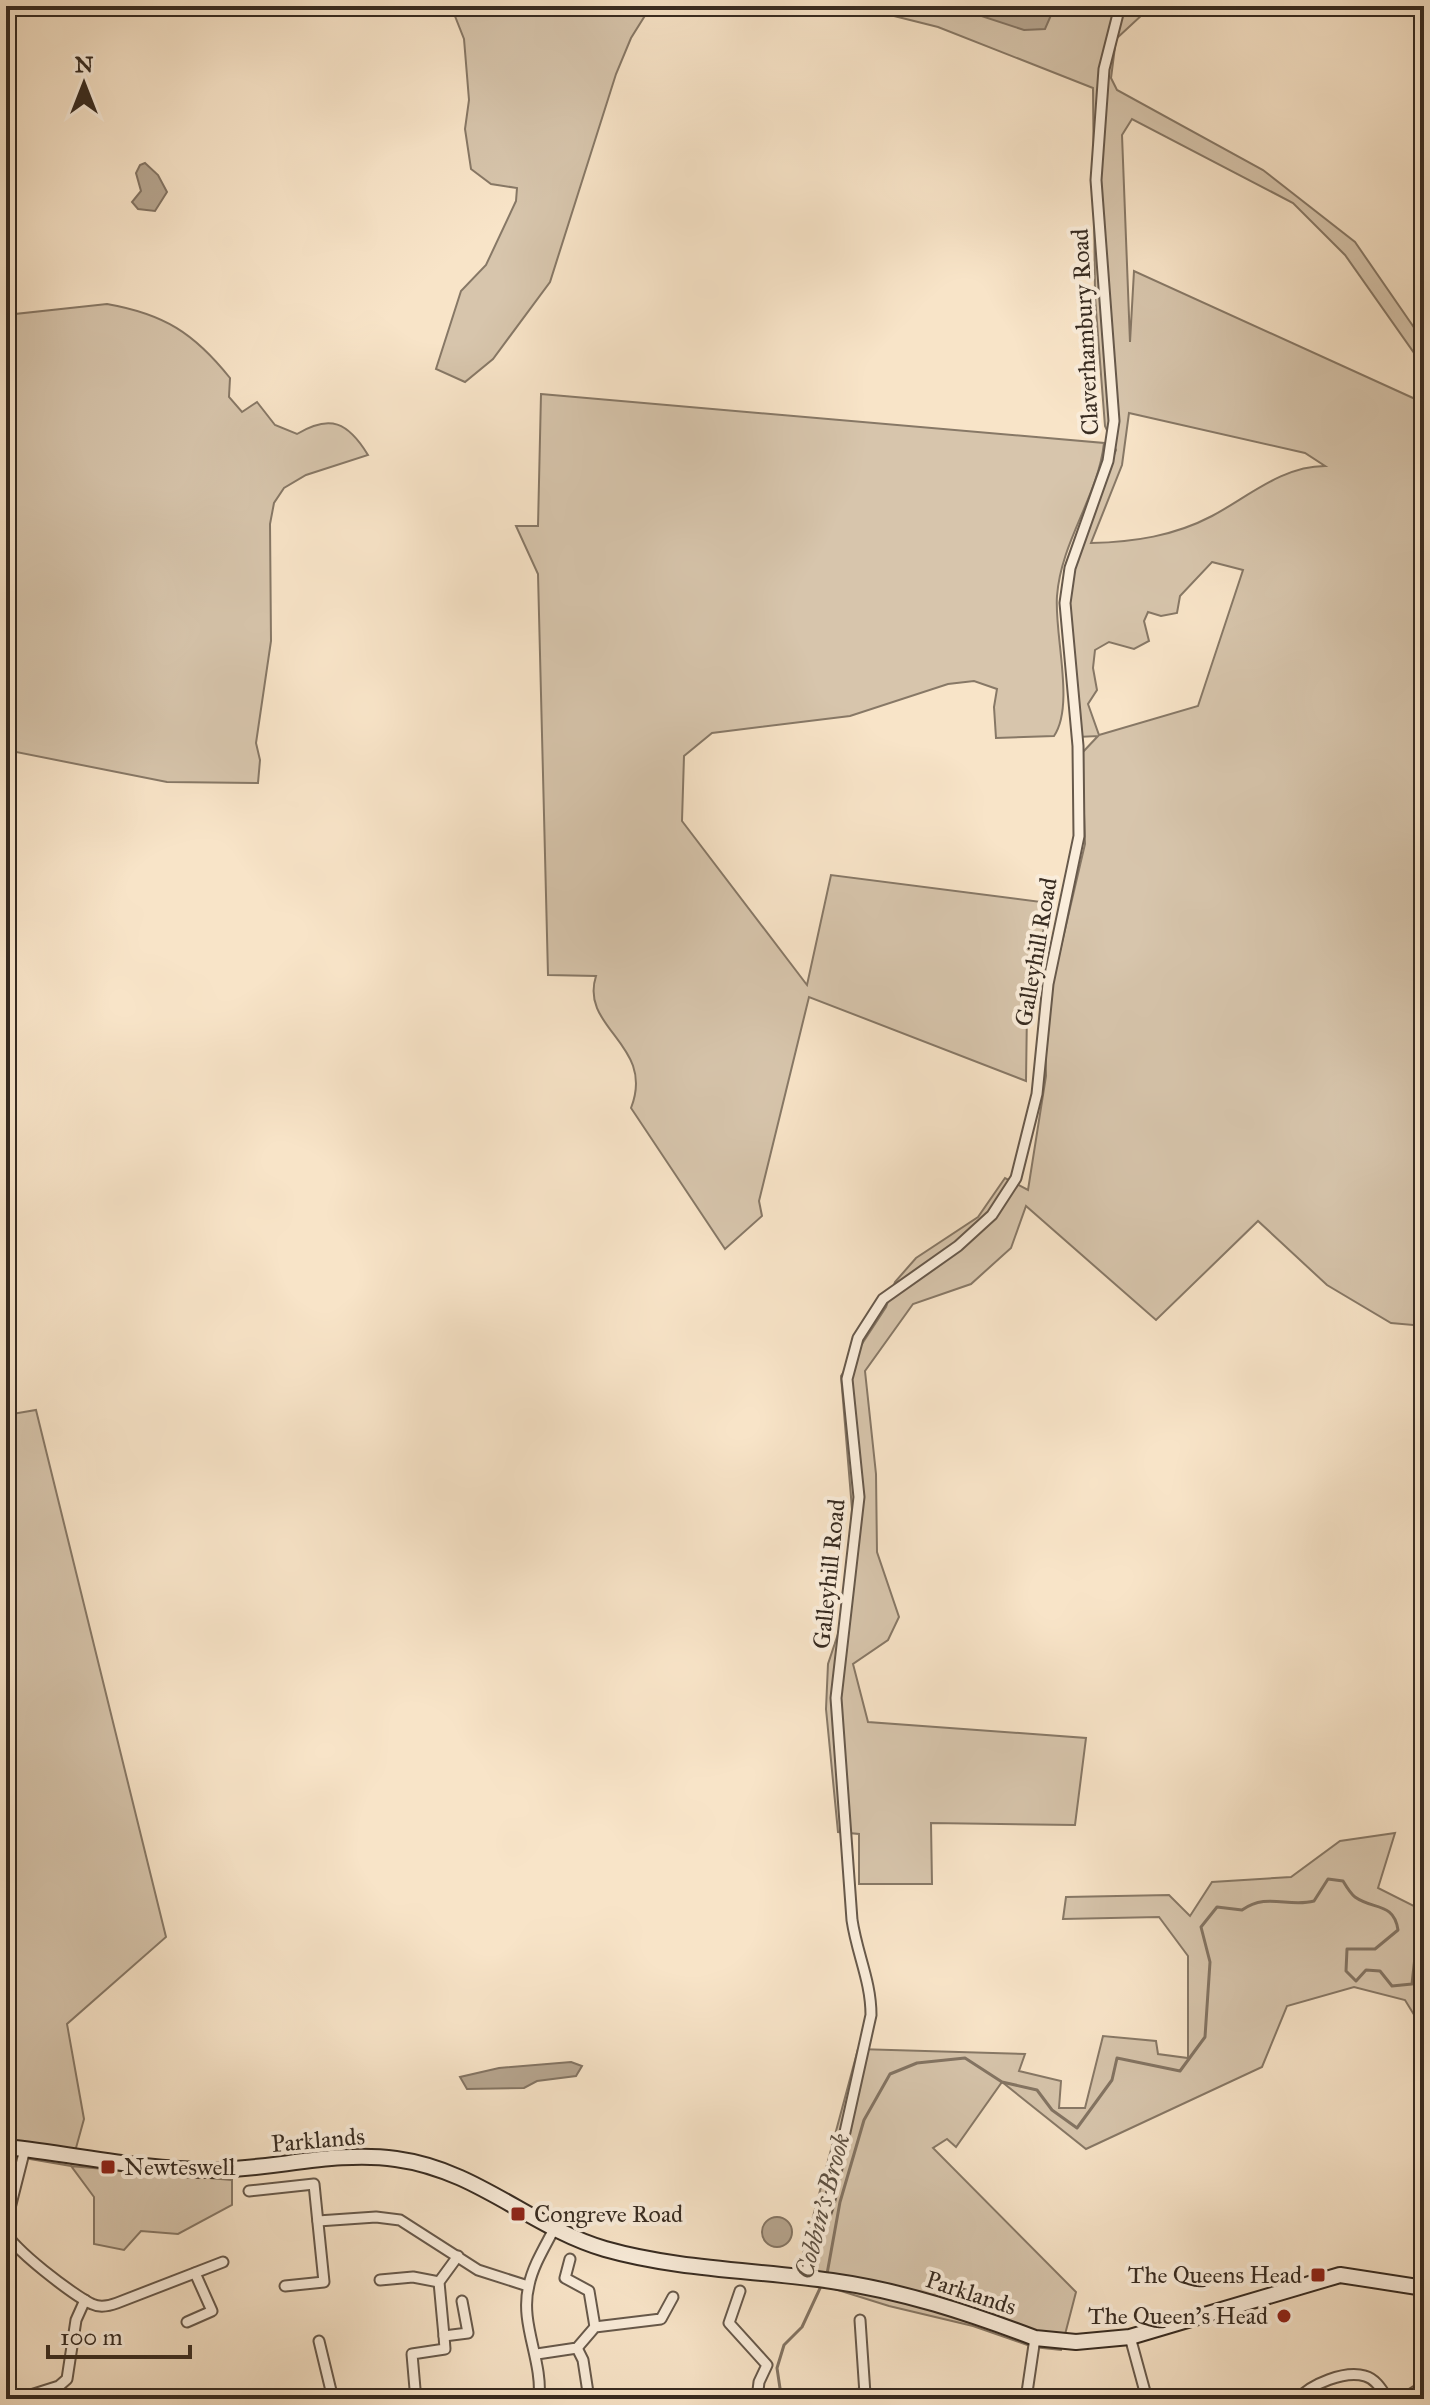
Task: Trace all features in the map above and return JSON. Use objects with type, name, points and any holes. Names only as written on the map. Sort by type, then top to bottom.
[{"type":"street","name":"Claverhambury Road","points":[[1078,746],[1065,603],[1070,568],[1108,461],[1114,421],[1096,180],[1104,69],[1120,6]]},
{"type":"street","name":"Galleyhill Road","points":[[818,2280],[829,2204],[871,2015],[871,1986],[856,1947],[852,1920],[836,1698],[859,1497],[847,1379],[858,1338],[883,1299],[958,1246],[992,1215],[1016,1178],[1037,1094],[1048,984],[1079,836],[1078,746]]},
{"type":"street","name":"Parklands","points":[[6,2147],[164,2168],[210,2170],[275,2167],[341,2157],[393,2158],[444,2169],[469,2179],[579,2239],[628,2255],[892,2291],[1035,2338],[1076,2342],[1130,2337],[1340,2275],[1424,2288]]},
{"type":"street","points":[[6,2224],[25,2149]]},
{"type":"street","points":[[249,2191],[314,2184],[324,2282],[285,2286]]},
{"type":"street","points":[[318,2221],[395,2219],[478,2270],[528,2286]]},
{"type":"street","points":[[539,2399],[537,2354],[528,2320],[528,2286],[555,2227]]},
{"type":"street","points":[[6,2235],[85,2300],[109,2306],[223,2262]]},
{"type":"street","points":[[415,2389],[412,2354],[445,2349],[439,2282],[458,2256]]},
{"type":"street","points":[[570,2259],[565,2278],[589,2291],[595,2327]]},
{"type":"street","points":[[187,2322],[212,2311],[195,2273]]},
{"type":"street","points":[[380,2280],[413,2277],[439,2282]]},
{"type":"street","points":[[740,2291],[729,2323],[767,2365],[759,2382],[757,2399]]},
{"type":"street","points":[[537,2354],[577,2348],[595,2327],[661,2319],[673,2297]]},
{"type":"street","points":[[18,2399],[59,2386],[67,2379],[76,2320],[85,2300]]},
{"type":"street","points":[[444,2336],[468,2333],[462,2301]]},
{"type":"street","points":[[860,2320],[865,2394]]},
{"type":"street","points":[[1130,2337],[1147,2399]]},
{"type":"street","points":[[1026,2399],[1035,2338]]},
{"type":"street","points":[[319,2341],[333,2399]]},
{"type":"street","points":[[577,2348],[583,2360],[589,2399]]},
{"type":"street","points":[[1303,2397],[1312,2386],[1358,2375],[1376,2382],[1388,2399]]},
{"type":"street","points":[[1403,2399],[1421,2392]]},
{"type":"street","points":[[773,2399],[865,2394],[918,2399]]},
{"type":"shaded area","points":[[451,6],[651,6],[631,38],[616,74],[550,282],[493,359],[465,382],[436,369],[461,291],[486,265],[516,201],[517,188],[491,184],[471,169],[465,129],[469,100],[464,39]]},
{"type":"shaded area","points":[[854,6],[1145,6],[1143,14],[1116,39],[1111,78],[1117,90],[1263,170],[1355,242],[1424,342],[1424,367],[1345,255],[1293,203],[1132,119],[1122,135],[1130,342],[1134,271],[1424,403],[1424,1326],[1391,1323],[1327,1285],[1258,1221],[1156,1320],[1026,1206],[1011,1248],[971,1284],[913,1304],[865,1371],[876,1474],[877,1552],[899,1617],[888,1640],[853,1664],[868,1722],[1086,1738],[1075,1825],[931,1823],[932,1884],[859,1884],[859,1834],[838,1832],[826,1709],[828,1664],[847,1607],[852,1509],[841,1376],[886,1307],[895,1282],[916,1258],[978,1217],[1005,1178],[1028,1190],[1046,1076],[1045,1015],[1085,844],[1082,753],[1098,736],[1077,737],[1062,604],[1081,536],[1116,450],[1105,426],[1095,297],[1093,88],[938,27]],"holes":[[[1129,413],[1305,453],[1325,466],[1309,467],[1280,477],[1183,529],[1138,539],[1091,543],[1122,465]],[[1212,562],[1243,570],[1198,706],[1099,735],[1088,704],[1097,690],[1093,668],[1095,650],[1109,642],[1134,649],[1149,641],[1144,621],[1148,612],[1161,616],[1177,613],[1180,596]]]},
{"type":"shaded area","points":[[951,6],[1011,6],[1025,12],[1033,6],[1055,6],[1045,29],[1024,30]]},
{"type":"shaded area","points":[[145,163],[158,175],[167,192],[155,211],[138,209],[132,202],[141,191],[136,173]]},
{"type":"shaded area","points":[[107,304],[145,313],[190,337],[230,378],[229,397],[242,412],[257,402],[275,425],[297,434],[319,424],[337,425],[353,435],[368,455],[306,475],[284,488],[274,503],[270,524],[271,641],[256,743],[260,760],[258,783],[167,782],[6,750],[6,315]]},
{"type":"shaded area","points":[[541,394],[1104,443],[1095,482],[1060,576],[1057,612],[1063,706],[1054,736],[996,738],[994,707],[997,689],[974,681],[948,684],[850,716],[712,733],[684,756],[682,821],[807,985],[831,875],[1049,903],[1027,1010],[1026,1081],[809,997],[759,1201],[762,1216],[725,1249],[631,1108],[636,1086],[634,1068],[598,1010],[594,994],[596,976],[548,975],[538,574],[516,526],[538,526]]},
{"type":"shaded area","points":[[36,1410],[166,1937],[67,2024],[84,2119],[71,2166],[6,2155],[6,1415]]},
{"type":"shaded area","points":[[1395,1833],[1378,1888],[1424,1911],[1424,2031],[1405,2000],[1354,1987],[1287,2006],[1262,2067],[1086,2149],[1002,2082],[956,2147],[947,2139],[933,2148],[1076,2292],[1061,2350],[1033,2347],[973,2326],[889,2306],[793,2276],[799,2269],[858,2049],[1025,2054],[1019,2071],[1061,2081],[1059,2108],[1085,2108],[1103,2036],[1156,2041],[1158,2054],[1188,2058],[1188,1956],[1159,1917],[1063,1919],[1066,1897],[1169,1895],[1190,1916],[1212,1882],[1291,1877],[1340,1841]]},
{"type":"shaded area","points":[[571,2062],[582,2066],[576,2076],[537,2081],[524,2088],[467,2089],[460,2077],[499,2068]]},
{"type":"shaded area","points":[[71,2166],[232,2180],[232,2205],[178,2234],[141,2231],[124,2250],[94,2244],[94,2197]]},
{"type":"shaded area","points":[[777,2217],[788,2221],[792,2232],[788,2243],[777,2247],[766,2243],[762,2232],[766,2221]]},
{"type":"waterway","name":"Cobbin's Brook","points":[[827,2274],[840,2202],[864,2120],[890,2074],[917,2063],[965,2058],[1002,2082],[1037,2090],[1052,2110],[1077,2128],[1112,2080],[1117,2058],[1180,2071],[1205,2037],[1210,1962],[1201,1927],[1217,1907],[1242,1910],[1260,1902],[1314,1901],[1328,1879],[1343,1881],[1355,1897],[1392,1915],[1398,1930],[1375,1949],[1347,1949],[1346,1971],[1356,1981],[1366,1970],[1380,1971],[1392,1986],[1412,1984],[1416,1948],[1424,1947]]},
{"type":"waterway","name":"Cobbin's Brook","points":[[781,2395],[777,2368],[784,2345],[802,2327],[822,2284]]},
{"type":"place","name":"Newteswell","points":[[108,2167]]},
{"type":"place","name":"Congreve Road","points":[[518,2214]]},
{"type":"place","name":"The Queens Head","points":[[1318,2275]]},
{"type":"place","name":"The Queen's Head","points":[[1284,2316]]}]
